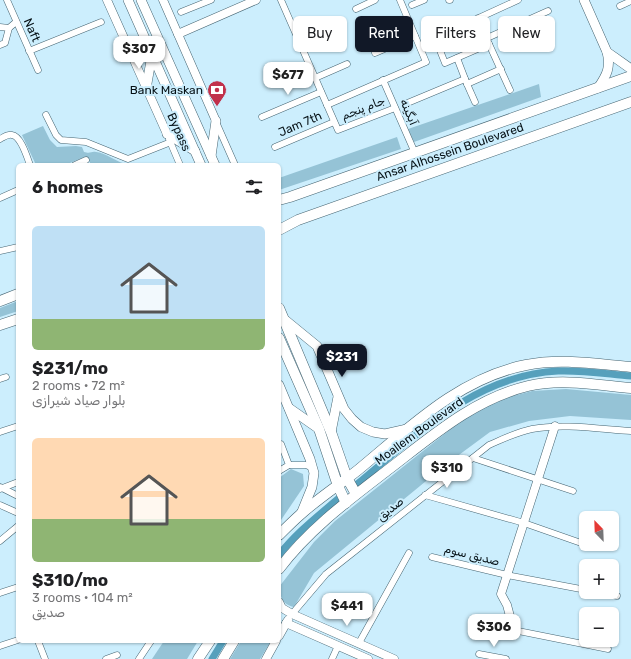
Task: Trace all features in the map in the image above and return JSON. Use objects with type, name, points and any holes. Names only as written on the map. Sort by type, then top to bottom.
[{"type":"main road","points":[[128,0],[200,163]]},
{"type":"main road","points":[[142,0],[213,161]]},
{"type":"main road","points":[[584,0],[607,52],[609,60],[609,68],[598,88]]},
{"type":"main road","points":[[607,52],[631,69]]},
{"type":"main road","points":[[146,89],[152,55]]},
{"type":"main road","name":"Ansar Alhossein Boulevared","points":[[281,199],[631,76]]},
{"type":"main road","name":"Ansar Alhossein Boulevared","points":[[281,229],[298,220],[631,102]]},
{"type":"main road","points":[[213,161],[216,121]]},
{"type":"main road","points":[[169,138],[195,152]]},
{"type":"main road","points":[[0,301],[16,295]]},
{"type":"main road","points":[[281,312],[331,432],[347,478],[356,494]]},
{"type":"main road","points":[[284,319],[317,346],[338,397],[344,409],[352,419],[361,427],[373,432],[385,434],[407,429]]},
{"type":"main road","points":[[0,326],[16,320]]},
{"type":"main road","points":[[281,343],[319,429],[338,486],[346,503]]},
{"type":"main road","name":"Moallem Boulevard","points":[[281,533],[301,514],[338,486],[441,402],[468,386],[496,373],[526,365],[558,361],[631,367]]},
{"type":"main road","name":"Moallem Boulevard","points":[[281,568],[293,551],[309,535],[356,494],[453,420],[478,405],[503,393],[530,385],[558,382],[631,388]]},
{"type":"main road","points":[[281,391],[310,459],[314,473],[312,487],[301,514]]},
{"type":"main road","points":[[331,432],[338,397]]},
{"type":"main road","points":[[289,408],[319,429]]},
{"type":"main road","points":[[198,659],[209,643]]},
{"type":"main road","points":[[223,659],[233,643]]},
{"type":"street","name":"Naft","points":[[6,0],[38,70]]},
{"type":"street","name":"Bypass","points":[[107,0],[179,163]]},
{"type":"street","points":[[163,0],[234,163]]},
{"type":"street","points":[[282,0],[293,26]]},
{"type":"street","points":[[356,8],[376,0]]},
{"type":"street","points":[[327,105],[426,62],[400,0]]},
{"type":"street","points":[[412,5],[424,0]]},
{"type":"street","points":[[482,16],[518,0]]},
{"type":"street","points":[[181,12],[206,1]]},
{"type":"street","points":[[178,34],[252,1]]},
{"type":"street","points":[[620,6],[631,1]]},
{"type":"street","points":[[490,40],[548,11]]},
{"type":"street","points":[[0,45],[5,43],[9,28],[16,22]]},
{"type":"street","points":[[29,51],[101,22]]},
{"type":"street","points":[[0,27],[9,28]]},
{"type":"street","points":[[375,54],[415,36]]},
{"type":"street","points":[[490,45],[510,90]]},
{"type":"street","points":[[304,52],[334,122]]},
{"type":"street","points":[[441,52],[445,63],[468,52]]},
{"type":"street","points":[[457,58],[475,102]]},
{"type":"street","points":[[315,78],[347,64]]},
{"type":"street","points":[[405,104],[501,69]]},
{"type":"street","name":"آبگینه","points":[[383,80],[415,153]]},
{"type":"street","points":[[262,118],[321,92]]},
{"type":"street","name":"جام پنجم","points":[[334,122],[338,130],[395,108]]},
{"type":"street","points":[[46,115],[56,136],[61,140],[86,142],[128,159],[169,138]]},
{"type":"street","name":"Jam 7th","points":[[275,147],[334,122]]},
{"type":"street","points":[[0,139],[12,135],[18,138],[29,163]]},
{"type":"street","points":[[79,163],[86,160]]},
{"type":"street","points":[[0,198],[16,191]]},
{"type":"street","points":[[0,251],[16,247]]},
{"type":"street","points":[[555,426],[500,594],[507,605],[511,620],[508,629],[608,649]]},
{"type":"street","name":"صدیق","points":[[292,614],[326,574],[489,445],[515,434],[533,429],[555,426],[631,431]]},
{"type":"street","points":[[0,432],[16,427]]},
{"type":"street","points":[[281,446],[289,464]]},
{"type":"street","points":[[473,458],[574,490]]},
{"type":"street","points":[[281,470],[289,464],[306,465],[313,468]]},
{"type":"street","points":[[1,488],[16,483]]},
{"type":"street","points":[[1,488],[16,495]]},
{"type":"street","points":[[425,495],[524,523],[579,542]]},
{"type":"street","points":[[0,505],[16,512]]},
{"type":"street","points":[[0,541],[16,528]]},
{"type":"street","points":[[359,643],[409,553]]},
{"type":"street","name":"صدیق سوم","points":[[432,557],[507,575],[579,589]]},
{"type":"street","points":[[0,593],[16,588]]},
{"type":"street","points":[[281,606],[292,614],[394,659]]},
{"type":"street","points":[[281,632],[292,614]]},
{"type":"street","points":[[286,623],[368,659]]},
{"type":"street","points":[[0,646],[16,641]]},
{"type":"street","points":[[39,643],[45,659]]},
{"type":"street","points":[[139,659],[150,643]]},
{"type":"street","points":[[266,659],[275,643]]},
{"type":"street","points":[[332,659],[338,646]]},
{"type":"street","points":[[480,654],[506,659]]},
{"type":"street","points":[[106,659],[117,655]]},
{"type":"shaded area","points":[[539,84],[541,97],[414,142],[408,129]]},
{"type":"shaded area","points":[[43,126],[50,140],[57,147],[82,147],[84,152],[99,152],[123,163],[90,163],[87,156],[70,163],[35,163],[22,135]]},
{"type":"shaded area","points":[[397,137],[401,149],[281,189],[281,177]]},
{"type":"shaded area","points":[[16,302],[16,312],[0,317],[0,308]]},
{"type":"shaded area","points":[[566,389],[631,395],[631,420],[570,416],[529,421],[490,432],[448,463],[314,573],[294,607],[290,606],[283,600],[281,596],[281,584],[314,542],[335,521],[462,420],[497,400],[532,391]]},
{"type":"shaded area","points":[[291,469],[303,474],[304,486],[281,520],[281,476]]},
{"type":"shaded area","points":[[163,643],[197,643],[187,659],[152,659]]},
{"type":"shaded area","points":[[240,643],[270,643],[260,659],[230,659]]},
{"type":"waterway","points":[[356,485],[425,428],[449,411],[500,383],[528,375],[558,371],[631,376]]},
{"type":"waterway","points":[[281,553],[300,532],[339,498]]},
{"type":"waterway","points":[[212,659],[222,643]]},
{"type":"place","name":"Bank Maskan","points":[[217,107]]}]
